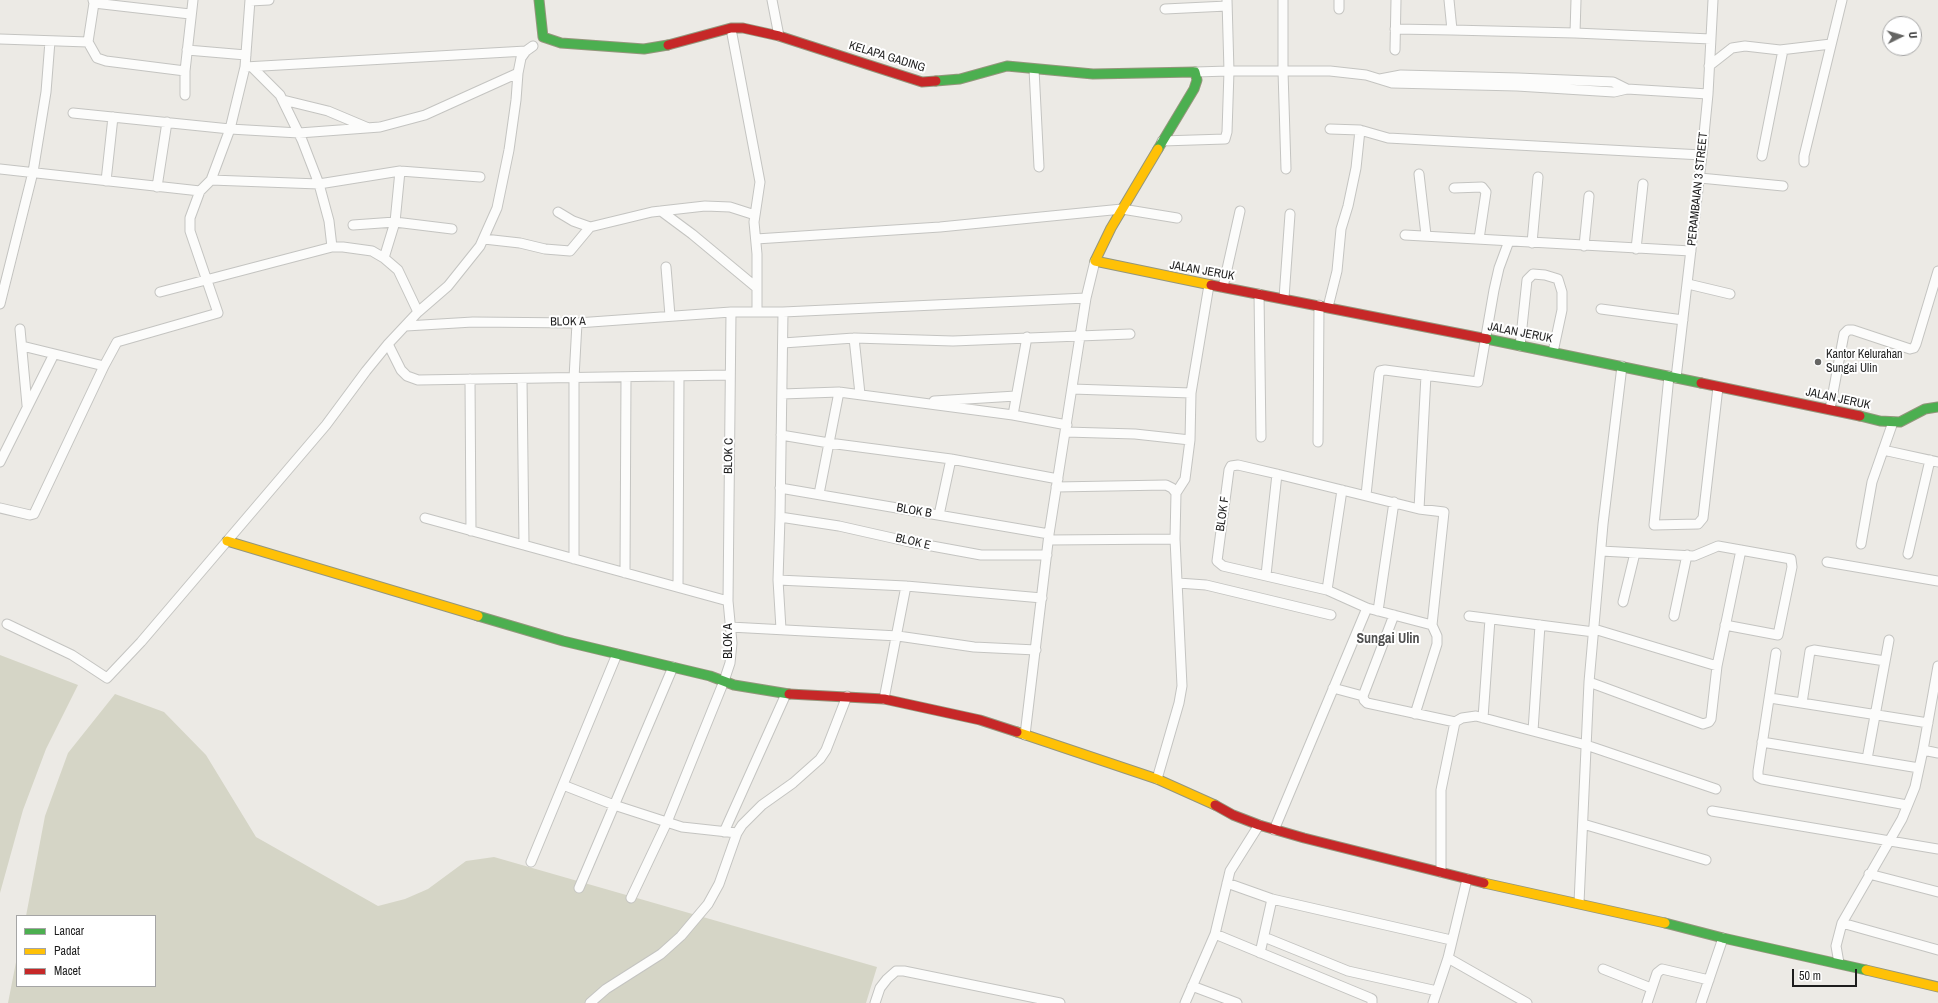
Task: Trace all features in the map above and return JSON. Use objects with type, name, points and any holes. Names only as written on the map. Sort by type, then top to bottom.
[{"type":"street","points":[[184,95],[190,14],[193,0]]},
{"type":"street","points":[[0,508],[30,515],[34,514],[104,366],[117,342],[218,313],[190,231],[190,218],[200,192],[211,180],[230,129],[249,67],[246,55],[250,1],[269,0]]},
{"type":"street","name":"KELAPA GADING","points":[[539,0],[543,37],[561,43],[644,49],[657,48],[731,28],[743,28],[779,36],[922,82],[960,79],[1007,66],[1093,74],[1195,72]]},
{"type":"street","points":[[772,0],[779,36]]},
{"type":"street","points":[[1283,0],[1283,71],[1286,169]]},
{"type":"street","points":[[1395,50],[1396,0]]},
{"type":"street","points":[[1449,0],[1452,30]]},
{"type":"street","points":[[1575,33],[1576,0]]},
{"type":"street","name":"PERAMBAIAN 3 STREET","points":[[1713,0],[1708,94],[1700,178],[1684,320],[1673,377],[1654,525],[1698,524],[1703,518],[1718,387]]},
{"type":"street","points":[[1804,162],[1804,156],[1842,0]]},
{"type":"street","points":[[185,71],[106,61],[97,58],[88,42],[93,2],[190,14]]},
{"type":"street","points":[[1162,141],[1225,139],[1227,132],[1228,71],[1227,3],[1164,9]]},
{"type":"street","points":[[1395,29],[1575,33],[1711,39]]},
{"type":"street","points":[[732,34],[760,182],[755,215],[757,312]]},
{"type":"street","points":[[0,39],[88,42]]},
{"type":"street","points":[[0,304],[33,172],[46,92],[50,41]]},
{"type":"street","points":[[1709,66],[1732,48],[1745,46],[1783,50],[1831,44]]},
{"type":"street","points":[[7,624],[72,655],[107,678],[141,642],[326,425],[388,344],[418,312],[448,286],[484,239],[497,208],[509,150],[521,58],[530,48],[249,67]]},
{"type":"street","points":[[187,50],[246,55]]},
{"type":"street","points":[[1762,156],[1783,50]]},
{"type":"street","points":[[249,67],[264,77],[283,100],[299,133],[319,184],[328,221],[332,247]]},
{"type":"street","points":[[1034,69],[1039,167]]},
{"type":"street","points":[[1025,735],[1049,537],[1086,298],[1095,261],[1122,209],[1194,89],[1197,80],[1195,72],[1330,71],[1401,83],[1517,82],[1614,92],[1627,89],[1708,94]]},
{"type":"street","points":[[73,113],[230,129],[299,133],[380,127],[425,115],[518,73]]},
{"type":"street","points":[[283,100],[328,111],[367,128]]},
{"type":"street","points":[[106,181],[113,117]]},
{"type":"street","points":[[157,187],[167,122]]},
{"type":"street","points":[[1330,129],[1360,130],[1388,138],[1702,155]]},
{"type":"street","points":[[1318,442],[1324,306],[1337,271],[1341,229],[1356,168],[1360,130]]},
{"type":"street","points":[[0,169],[200,192]]},
{"type":"street","points":[[211,180],[319,184],[400,170],[480,177]]},
{"type":"street","points":[[384,258],[395,222],[400,170]]},
{"type":"street","points":[[1419,174],[1426,235]]},
{"type":"street","points":[[1532,243],[1538,177]]},
{"type":"street","points":[[1700,178],[1783,186]]},
{"type":"street","points":[[1636,249],[1642,184]]},
{"type":"street","points":[[1454,188],[1482,187],[1486,192],[1479,238]]},
{"type":"street","points":[[1584,246],[1589,196]]},
{"type":"street","points":[[484,239],[520,243],[545,249],[570,251],[590,228],[661,211],[711,206],[730,207],[755,215]]},
{"type":"street","points":[[756,239],[940,227],[1122,209],[1177,218]]},
{"type":"street","points":[[661,211],[692,234],[757,288]]},
{"type":"street","points":[[1223,287],[1240,211]]},
{"type":"street","points":[[558,212],[573,221],[590,228]]},
{"type":"street","points":[[1284,298],[1290,214]]},
{"type":"street","points":[[353,225],[395,222],[452,229]]},
{"type":"street","points":[[1405,235],[1691,251]]},
{"type":"street","points":[[1366,495],[1378,374],[1380,371],[1385,370],[1478,382],[1497,278],[1509,241]]},
{"type":"street","points":[[160,292],[332,247],[356,248],[372,251],[384,258],[398,270],[418,312]]},
{"type":"street","name":"JALAN JERUK","points":[[1095,261],[1157,275],[1284,298],[1622,366],[1830,409],[1880,421],[1900,422],[1925,409],[1938,407]]},
{"type":"street","points":[[666,267],[670,316]]},
{"type":"street","points":[[1830,409],[1844,334],[1848,330],[1853,330],[1910,349],[1914,348],[1938,271]]},
{"type":"street","points":[[1520,346],[1527,280],[1532,274],[1545,275],[1558,279],[1562,292],[1562,310],[1553,352]]},
{"type":"street","points":[[1688,284],[1730,294]]},
{"type":"street","points":[[1157,779],[1180,703],[1182,686],[1175,539],[1176,493],[1185,480],[1190,440],[1191,393],[1209,285]]},
{"type":"street","points":[[1259,294],[1261,437]]},
{"type":"street","name":"BLOK A","points":[[406,326],[473,322],[577,323],[731,312],[783,312],[1086,298]]},
{"type":"street","points":[[1601,309],[1684,320]]},
{"type":"street","name":"BLOK C","points":[[728,601],[731,312]]},
{"type":"street","points":[[781,629],[778,580],[783,312]]},
{"type":"street","points":[[574,559],[574,378],[577,323]]},
{"type":"street","points":[[20,329],[27,405]]},
{"type":"street","points":[[783,343],[854,338],[953,341],[1130,334]]},
{"type":"street","points":[[1013,415],[1027,337]]},
{"type":"street","points":[[854,338],[860,394]]},
{"type":"street","points":[[388,344],[400,370],[407,376],[418,380],[730,375]]},
{"type":"street","points":[[22,346],[104,366]]},
{"type":"street","points":[[0,462],[27,405],[54,354]]},
{"type":"street","points":[[1579,903],[1589,682],[1601,551],[1622,366]]},
{"type":"street","points":[[1419,509],[1426,375]]},
{"type":"street","points":[[678,587],[679,376]]},
{"type":"street","points":[[625,573],[626,377]]},
{"type":"street","points":[[470,379],[471,531]]},
{"type":"street","points":[[522,379],[524,545]]},
{"type":"street","points":[[1072,389],[1191,393]]},
{"type":"street","points":[[782,394],[839,392],[860,394],[1013,415],[1067,428],[1190,440]]},
{"type":"street","points":[[819,494],[839,392]]},
{"type":"street","points":[[912,402],[1016,396]]},
{"type":"street","points":[[1861,544],[1872,482],[1893,422]]},
{"type":"street","points":[[781,435],[829,443],[951,459],[1057,483],[1166,485],[1172,488],[1176,493]]},
{"type":"street","points":[[1883,450],[1934,461],[1908,554]]},
{"type":"street","points":[[939,515],[951,459]]},
{"type":"street","name":"BLOK F","points":[[1266,575],[1223,566],[1217,561],[1229,470],[1232,466],[1238,465],[1277,474]]},
{"type":"street","points":[[1415,714],[1437,644],[1437,636],[1432,625],[1444,512],[1419,509],[1277,474],[1266,575],[1327,590],[1367,608],[1432,625]]},
{"type":"street","name":"BLOK B","points":[[780,488],[939,515],[1049,537],[1175,539]]},
{"type":"street","points":[[1327,590],[1342,490]]},
{"type":"street","points":[[1378,611],[1394,502]]},
{"type":"street","name":"BLOK E","points":[[780,517],[840,526],[910,542],[981,555],[1047,555]]},
{"type":"street","points":[[425,518],[728,601]]},
{"type":"street","points":[[227,541],[551,638],[673,667],[734,685],[786,694],[884,699],[980,720],[1157,779],[1197,796],[1233,815],[1274,830],[1467,879],[1639,916],[1723,938],[1938,987]]},
{"type":"street","points":[[1601,551],[1700,555],[1712,547],[1718,546],[1791,559],[1792,561],[1778,635],[1726,626]]},
{"type":"street","points":[[1589,682],[1704,724],[1711,719],[1717,666],[1740,550]]},
{"type":"street","points":[[1623,602],[1635,553]]},
{"type":"street","points":[[1674,616],[1687,555]]},
{"type":"street","points":[[1827,562],[1938,581]]},
{"type":"street","points":[[778,580],[906,586],[1042,598]]},
{"type":"street","points":[[1178,583],[1206,585],[1331,615]]},
{"type":"street","points":[[884,699],[898,636],[906,586]]},
{"type":"street","name":"BLOK A","points":[[631,898],[667,822],[730,663],[732,644],[728,601]]},
{"type":"street","points":[[1274,830],[1367,608]]},
{"type":"street","points":[[1394,615],[1363,696],[1367,703],[1455,722],[1468,716],[1483,718],[1586,745],[1716,788]]},
{"type":"street","points":[[1469,616],[1594,631],[1717,666]]},
{"type":"street","points":[[1483,718],[1490,618]]},
{"type":"street","points":[[1532,731],[1540,625]]},
{"type":"street","points":[[730,627],[898,636],[974,647],[1036,650]]},
{"type":"street","points":[[1867,759],[1889,640]]},
{"type":"street","points":[[1802,703],[1810,651],[1814,650],[1885,661]]},
{"type":"street","points":[[1776,653],[1758,777],[1907,806]]},
{"type":"street","points":[[531,862],[617,654]]},
{"type":"street","points":[[1838,964],[1836,946],[1842,922],[1902,819],[1915,787],[1938,666]]},
{"type":"street","points":[[579,888],[673,667]]},
{"type":"street","points":[[1333,688],[1363,696]]},
{"type":"street","points":[[724,832],[786,694]]},
{"type":"street","points":[[590,1003],[606,990],[661,954],[681,936],[712,897],[719,884],[737,833],[742,825],[762,804],[793,783],[820,759],[826,750],[847,696]]},
{"type":"street","points":[[1770,698],[1928,723]]},
{"type":"street","points":[[1441,872],[1440,790],[1455,722]]},
{"type":"street","points":[[1762,742],[1919,768]]},
{"type":"street","points":[[1923,750],[1938,752]]},
{"type":"street","points":[[563,785],[614,805],[682,827],[737,833]]},
{"type":"street","points":[[1712,811],[1938,849]]},
{"type":"street","points":[[1582,824],[1706,860]]},
{"type":"street","points":[[1185,1003],[1215,934],[1230,871],[1259,825]]},
{"type":"street","points":[[1869,874],[1938,892]]},
{"type":"street","points":[[1433,1003],[1448,958],[1451,940],[1467,879]]},
{"type":"street","points":[[1227,883],[1272,899],[1451,940]]},
{"type":"street","points":[[1260,953],[1272,899]]},
{"type":"street","points":[[1842,922],[1938,950]]},
{"type":"street","points":[[1215,934],[1370,998],[1372,999],[1372,1003]]},
{"type":"street","points":[[1264,937],[1348,971],[1437,991]]},
{"type":"street","points":[[1701,1003],[1723,938]]},
{"type":"street","points":[[1448,958],[1527,1003]]},
{"type":"street","points":[[1603,968],[1651,988]]},
{"type":"street","points":[[1647,1003],[1651,988],[1658,973],[1662,969],[1709,980]]},
{"type":"street","points":[[875,1003],[880,988],[887,979],[896,971],[904,971],[1060,1003]]},
{"type":"street","points":[[1192,986],[1237,1003]]},
{"type":"shaded area","points":[[0,655],[78,685],[46,749],[23,810],[0,893]]},
{"type":"shaded area","points":[[115,694],[164,712],[206,755],[256,837],[378,906],[405,899],[428,889],[466,861],[494,857],[877,967],[866,1003],[8,1003],[16,962],[16,987],[156,987],[156,915],[26,915],[45,816],[68,753]]},
{"type":"traffic: fast","points":[[539,0],[543,37],[561,43],[644,49],[668,45]]},
{"type":"traffic: fast","points":[[936,81],[960,79],[1007,66],[1093,74],[1195,72],[1197,80],[1194,89],[1158,149]]},
{"type":"traffic: fast","points":[[1487,339],[1701,383]]},
{"type":"traffic: fast","points":[[1860,416],[1880,421],[1900,422],[1925,409],[1938,407]]},
{"type":"traffic: fast","points":[[478,616],[563,641],[710,676],[734,685],[789,694]]},
{"type":"traffic: fast","points":[[1665,923],[1723,938],[1866,970]]},
{"type":"traffic: slow","points":[[1158,149],[1111,228],[1095,261],[1211,285]]},
{"type":"traffic: slow","points":[[227,541],[478,616]]},
{"type":"traffic: slow","points":[[1017,732],[1157,779],[1215,805]]},
{"type":"traffic: slow","points":[[1484,883],[1665,923]]},
{"type":"traffic: slow","points":[[1866,970],[1938,987]]},
{"type":"traffic: jam","points":[[668,45],[731,28],[743,28],[779,36],[922,82],[936,81]]},
{"type":"traffic: jam","points":[[1211,285],[1487,339]]},
{"type":"traffic: jam","points":[[1701,383],[1860,416]]},
{"type":"traffic: jam","points":[[789,694],[884,699],[980,720],[1017,732]]},
{"type":"traffic: jam","points":[[1215,805],[1233,815],[1259,825],[1304,838],[1484,883]]},
{"type":"place","name":"Kantor Kelurahan Sungai Ulin","points":[[1818,362]]},
{"type":"district","name":"Sungai Ulin","points":[[1388,639]]}]
